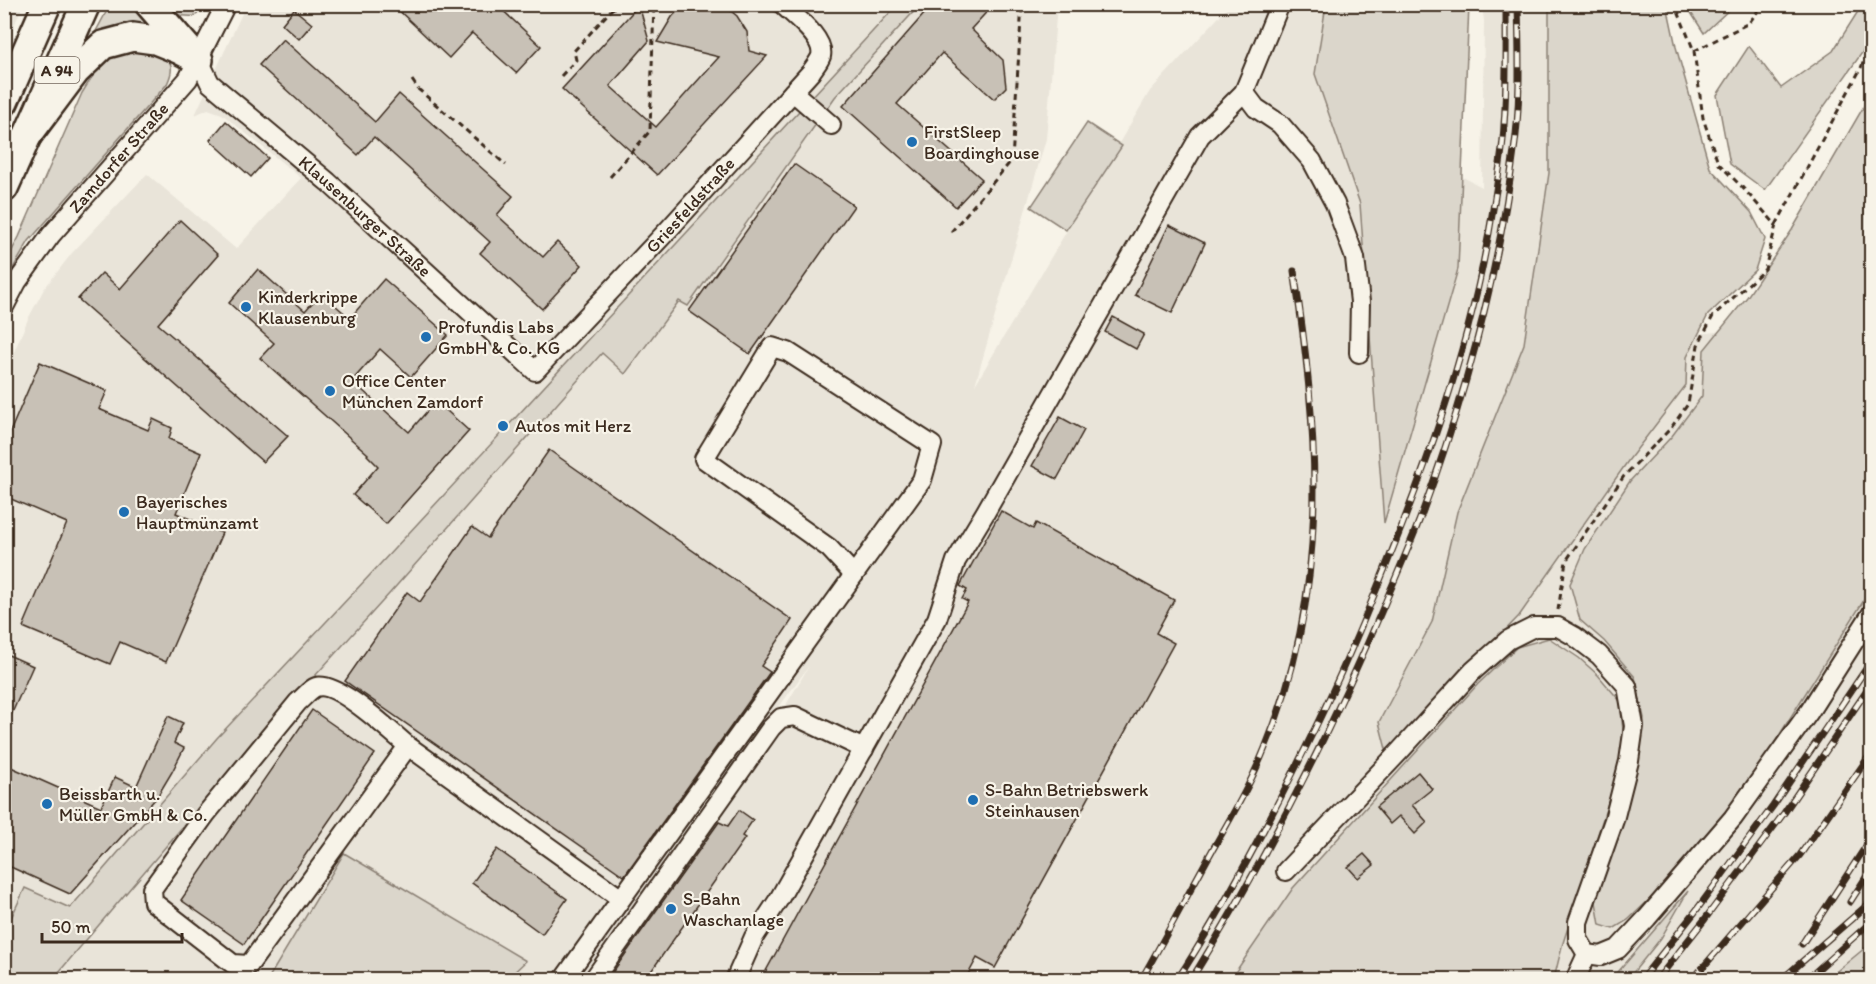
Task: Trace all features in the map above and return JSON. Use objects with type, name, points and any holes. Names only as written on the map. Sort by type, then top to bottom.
[{"type":"highway","points":[[29,46],[31,4]]},
{"type":"highway","name":"A 94","points":[[4,102],[47,4]]},
{"type":"highway","name":"A 94","points":[[4,188],[86,4]]},
{"type":"highway","points":[[149,4],[199,60]]},
{"type":"highway","points":[[28,135],[76,71],[103,45],[134,37],[155,40],[199,60]]},
{"type":"street","name":"Zamdorfer Straße","points":[[4,307],[16,282],[31,260],[176,94],[199,60],[226,4]]},
{"type":"street","name":"Griesfeldstraße","points":[[535,370],[669,229],[793,92],[820,58],[822,47],[811,31],[782,4]]},
{"type":"street","points":[[735,980],[754,937],[779,899],[937,619],[956,561],[1200,136],[1244,92],[1280,4]]},
{"type":"street","name":"Klausenburger Straße","points":[[199,60],[210,83],[328,182],[535,370]]},
{"type":"street","points":[[793,92],[831,125]]},
{"type":"street","points":[[1244,92],[1256,108],[1280,124],[1312,161],[1335,204],[1355,258],[1360,303],[1359,353]]},
{"type":"street","points":[[563,980],[621,898],[854,575],[922,480],[932,445],[788,352],[772,347],[704,459],[829,548],[854,575]]},
{"type":"street","points":[[1587,954],[1601,956],[1618,949],[1733,818],[1809,712],[1872,613]]},
{"type":"street","points":[[1286,871],[1473,671],[1508,640],[1534,627],[1558,627],[1599,655],[1627,686],[1634,726],[1629,761],[1614,820],[1578,922],[1578,939],[1587,954]]},
{"type":"street","points":[[408,746],[249,965],[232,964],[153,902],[152,889],[206,814],[298,702],[315,687],[326,686],[341,691],[408,746],[621,898]]},
{"type":"street","points":[[593,980],[771,728],[781,718],[795,716],[864,749]]},
{"type":"street","points":[[1575,980],[1587,954]]},
{"type":"path","points":[[561,76],[576,60],[574,51],[612,9],[622,4]]},
{"type":"path","points":[[610,177],[650,131],[654,4]]},
{"type":"path","points":[[951,231],[1012,160],[1022,4]]},
{"type":"path","points":[[1675,4],[1694,51],[1703,118],[1718,163],[1776,225]]},
{"type":"path","points":[[1694,51],[1749,23],[1763,4]]},
{"type":"path","points":[[1558,627],[1559,598],[1566,561],[1624,476],[1671,428],[1688,404],[1698,345],[1713,316],[1766,269],[1776,225],[1861,68],[1872,40]]},
{"type":"path","points":[[412,80],[418,89],[506,165]]},
{"type":"shaded area","points":[[4,5],[23,5],[5,46]]},
{"type":"shaded area","points":[[110,5],[133,5],[150,27],[117,27],[95,33]]},
{"type":"shaded area","points":[[162,5],[206,5],[195,16],[190,16],[169,11]]},
{"type":"shaded area","points":[[246,5],[1057,5],[1046,139],[975,385],[1150,91],[1230,5],[1326,5],[1315,74],[1326,106],[1482,187],[1484,21],[1482,5],[1549,5],[1549,173],[1542,218],[1557,227],[1537,354],[1739,329],[1871,109],[1871,979],[5,980],[5,373],[28,319],[44,289],[72,253],[147,174],[236,249],[301,178],[222,114],[208,109],[195,115]],"holes":[[[809,666],[747,771],[604,950]]]},
{"type":"shaded area","points":[[897,5],[920,5],[835,97],[688,306],[679,301],[625,374],[602,353],[247,751],[53,979],[5,980],[5,931],[25,888],[70,908],[217,738]]},
{"type":"shaded area","points":[[1326,5],[1469,5],[1458,269],[1384,523],[1360,204],[1315,74]]},
{"type":"shaded area","points":[[1549,5],[1667,5],[1676,47],[1710,168],[1751,212],[1765,239],[1755,270],[1708,315],[1687,357],[1686,385],[1628,461],[1519,616],[1387,753],[1379,722],[1432,622],[1457,512],[1524,344],[1549,173]]},
{"type":"shaded area","points":[[1686,5],[1734,5],[1704,33]]},
{"type":"shaded area","points":[[1862,5],[1871,5],[1871,40],[1765,190],[1730,164],[1717,95],[1749,46],[1781,88],[1833,51]]},
{"type":"shaded area","points":[[137,49],[166,58],[171,67],[167,84],[29,241],[5,282],[5,264],[82,93],[98,67],[112,57]]},
{"type":"shaded area","points":[[1871,94],[1871,589],[1745,790],[1654,895],[1628,920],[1613,929],[1600,925],[1596,902],[1638,762],[1644,718],[1635,677],[1604,641],[1580,620],[1570,584],[1585,549],[1630,481],[1672,436],[1702,396],[1704,350],[1747,297],[1792,230]]},
{"type":"shaded area","points":[[1087,123],[1122,146],[1066,230],[1031,207]]},
{"type":"shaded area","points":[[1549,638],[1579,658],[1598,675],[1620,701],[1625,750],[1562,946],[1554,979],[1230,980],[1293,888],[1478,684],[1517,647]]},
{"type":"shaded area","points":[[344,853],[526,961],[507,979],[268,979]]},
{"type":"shaded area","points":[[1688,891],[1661,938],[1628,979],[1612,979]]},
{"type":"shaded area","points":[[1871,943],[1871,979],[1827,979],[1832,975]]},
{"type":"building","points":[[392,4],[496,4],[541,46],[516,73],[472,33],[449,58]]},
{"type":"building","points":[[689,4],[717,4],[726,7],[737,16],[747,32],[749,51],[767,56],[657,175],[562,89],[639,5],[649,41],[610,86],[656,127],[719,57],[657,42],[672,17],[680,8]]},
{"type":"building","name":"FirstSleep Boardinghouse","points":[[933,4],[994,4],[971,29],[1003,60],[1006,87],[994,99],[942,53],[897,104],[982,179],[956,207],[843,106]]},
{"type":"building","points":[[294,9],[312,24],[299,39],[282,24]]},
{"type":"building","points":[[283,39],[375,122],[399,94],[513,196],[497,215],[543,257],[557,242],[582,265],[542,309],[480,253],[490,242],[374,137],[358,155],[259,65]]},
{"type":"building","points":[[226,121],[268,158],[251,177],[210,140]]},
{"type":"building","points":[[794,164],[854,206],[750,354],[689,311]]},
{"type":"building","points":[[180,220],[218,255],[158,324],[288,436],[263,462],[78,299],[102,273],[120,289]]},
{"type":"building","points":[[1169,225],[1205,243],[1172,313],[1135,295]]},
{"type":"building","name":"Office Center München Zamdorf","points":[[258,269],[305,311],[321,293],[350,318],[384,279],[448,335],[411,377],[380,349],[352,381],[409,432],[436,401],[469,431],[386,524],[353,495],[378,466],[368,454],[260,358],[274,343],[229,303]]},
{"type":"building","points":[[1113,317],[1144,334],[1136,349],[1105,332]]},
{"type":"building","name":"Bayerisches Hauptmünzamt","points":[[40,362],[107,391],[99,409],[148,430],[153,419],[172,428],[169,439],[201,453],[176,513],[222,533],[166,662],[120,642],[110,664],[23,627],[67,523],[4,496],[4,446]]},
{"type":"building","points":[[1060,417],[1084,430],[1057,479],[1032,466]]},
{"type":"building","points":[[549,450],[792,620],[761,666],[770,672],[624,876],[345,681],[407,592],[420,602],[472,527],[488,538]]},
{"type":"building","name":"S-Bahn Betriebswerk Steinhausen","points":[[1001,511],[1033,529],[1036,523],[1174,600],[1156,633],[1174,643],[995,968],[977,958],[965,980],[761,980],[968,602],[962,599],[967,590],[960,586]]},
{"type":"building","points":[[4,653],[33,666],[4,731]]},
{"type":"building","points":[[312,710],[375,754],[244,944],[181,900]]},
{"type":"building","name":"Beissbarth u. Müller GmbH & Co.","points":[[168,716],[183,723],[174,743],[184,748],[172,772],[157,797],[70,894],[4,864],[4,764],[101,807],[115,777],[136,787]]},
{"type":"building","points":[[1418,772],[1432,789],[1412,805],[1427,822],[1415,834],[1399,816],[1390,824],[1376,807]]},
{"type":"building","name":"S-Bahn Waschanlage","points":[[739,810],[753,820],[742,836],[745,838],[645,980],[607,980],[719,822],[728,826]]},
{"type":"building","points":[[497,849],[567,899],[542,934],[472,883]]},
{"type":"building","points":[[1364,854],[1374,865],[1358,878],[1348,867]]},
{"type":"railway","points":[[1177,980],[1210,926],[1289,781],[1353,645],[1425,465],[1472,310],[1499,174],[1505,110],[1506,4]]},
{"type":"railway","points":[[1191,980],[1271,842],[1319,748],[1385,603],[1437,472],[1478,336],[1507,198],[1518,115],[1518,4]]},
{"type":"railway","points":[[1141,980],[1260,761],[1286,689],[1301,630],[1310,571],[1314,512],[1313,453],[1310,393],[1294,271]]},
{"type":"railway","points":[[1641,980],[1695,912],[1773,806],[1872,660]]},
{"type":"railway","points":[[1657,980],[1784,813],[1872,683]]},
{"type":"railway","points":[[1692,980],[1800,855],[1872,752]]},
{"type":"railway","points":[[1802,944],[1872,837]]},
{"type":"railway","points":[[1850,902],[1872,868]]},
{"type":"railway","points":[[1781,980],[1872,901]]},
{"type":"railway","points":[[1806,980],[1872,921]]},
{"type":"place","name":"FirstSleep Boardinghouse","points":[[912,142]]},
{"type":"place","name":"Kinderkrippe Klausenburg","points":[[246,307]]},
{"type":"place","name":"Profundis Labs GmbH & Co. KG","points":[[426,337]]},
{"type":"place","name":"Office Center München Zamdorf","points":[[330,391]]},
{"type":"place","name":"Autos mit Herz","points":[[503,426]]},
{"type":"place","name":"Bayerisches Hauptmünzamt","points":[[124,512]]},
{"type":"place","name":"S-Bahn Betriebswerk Steinhausen","points":[[973,800]]},
{"type":"place","name":"Beissbarth u. Müller GmbH & Co.","points":[[47,804]]},
{"type":"place","name":"S-Bahn Waschanlage","points":[[671,909]]}]
